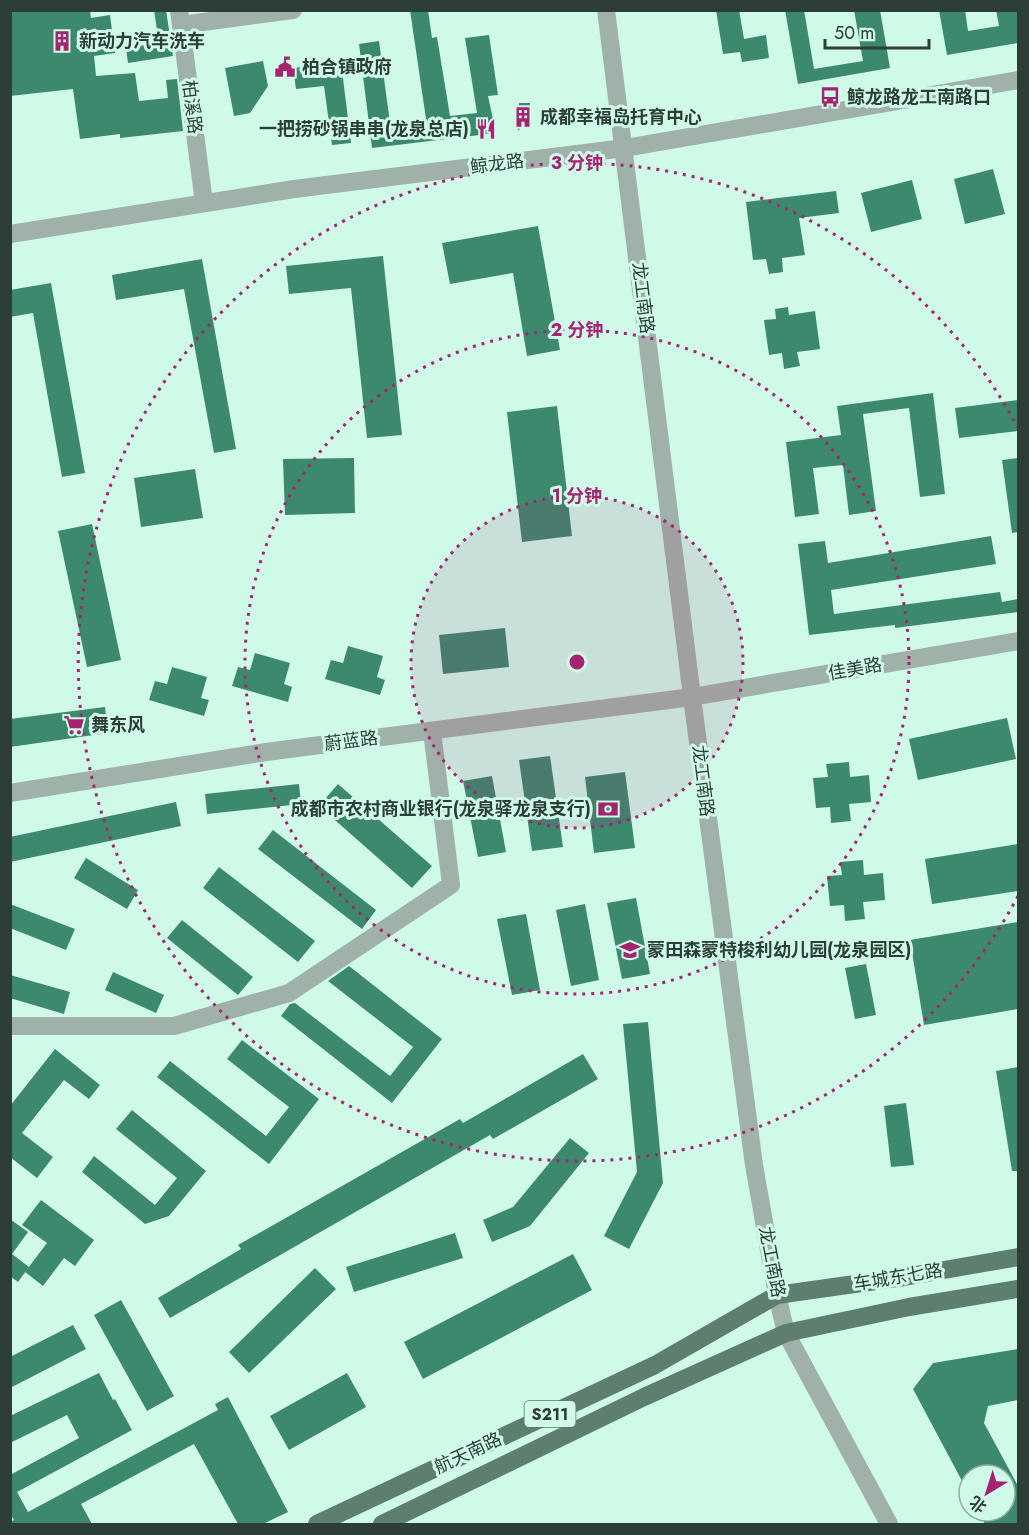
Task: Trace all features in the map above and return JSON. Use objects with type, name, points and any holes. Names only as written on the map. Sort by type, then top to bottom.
[{"type":"main road","name":"车城东七路","points":[[777,1295],[904,1277],[1018,1257]]},
{"type":"main road","name":"车城东七路","points":[[786,1333],[909,1307],[1018,1289]]},
{"type":"main road","name":"航天南路","points":[[317,1524],[655,1365],[777,1295]]},
{"type":"main road","name":"航天南路","points":[[382,1524],[645,1397],[786,1333]]},
{"type":"street","points":[[180,18],[293,10]]},
{"type":"street","name":"龙工南路","points":[[606,10],[692,697],[754,1166],[777,1295],[786,1333],[889,1524]]},
{"type":"street","name":"柏溪路","points":[[180,18],[204,204]]},
{"type":"street","name":"鲸龙路","points":[[10,234],[294,189],[625,148],[1018,80]]},
{"type":"street","name":"佳美路","points":[[692,697],[1018,641]]},
{"type":"street","name":"蔚蓝路","points":[[10,792],[266,752],[692,697]]},
{"type":"street","points":[[10,1026],[174,1026],[290,993],[451,885],[432,731]]},
{"type":"building","points":[[10,10],[90,10],[91,18],[110,15],[115,53],[94,56],[96,76],[135,73],[139,101],[168,98],[166,80],[177,79],[183,131],[120,138],[120,134],[80,139],[73,89],[10,96]]},
{"type":"building","points":[[154,10],[166,10],[173,56],[128,63],[126,48],[159,43]]},
{"type":"building","points":[[410,10],[428,10],[432,38],[437,37],[450,116],[477,113],[465,38],[489,35],[498,95],[488,96],[496,133],[372,148],[359,44],[379,41],[390,123],[426,119]]},
{"type":"building","points":[[716,10],[739,10],[744,39],[766,35],[769,58],[742,62],[740,52],[723,54]]},
{"type":"building","points":[[785,10],[804,10],[814,69],[863,61],[854,10],[880,10],[890,68],[798,84]]},
{"type":"building","points":[[939,10],[965,10],[968,31],[999,26],[996,10],[1018,10],[1018,43],[947,55]]},
{"type":"building","points":[[263,61],[268,86],[250,113],[234,116],[225,68]]},
{"type":"building","points":[[341,62],[351,143],[332,145],[324,86],[296,89],[293,68]]},
{"type":"building","points":[[519,103],[530,103],[529,119],[518,131]]},
{"type":"building","points":[[993,169],[1005,214],[965,224],[954,179]]},
{"type":"building","points":[[912,180],[922,219],[871,232],[861,193]]},
{"type":"building","points":[[836,191],[839,213],[799,218],[805,255],[782,258],[783,272],[769,274],[766,259],[753,260],[746,202]]},
{"type":"building","points":[[538,226],[560,350],[527,356],[513,273],[450,284],[442,243]]},
{"type":"building","points":[[383,256],[402,435],[367,438],[351,288],[289,294],[286,266]]},
{"type":"building","points":[[202,259],[236,449],[214,453],[184,289],[116,300],[112,275]]},
{"type":"building","points":[[51,283],[85,473],[62,477],[33,313],[10,317],[10,290]]},
{"type":"building","points":[[788,307],[789,315],[815,311],[820,349],[797,352],[800,366],[784,369],[782,353],[769,355],[764,320],[776,319],[775,309]]},
{"type":"building","points":[[933,393],[945,494],[920,497],[909,408],[863,414],[876,511],[849,515],[843,465],[813,468],[819,514],[795,517],[786,442],[841,435],[837,406]]},
{"type":"building","points":[[1018,400],[1018,431],[959,438],[955,408]]},
{"type":"building","points":[[557,406],[572,536],[522,542],[507,412]]},
{"type":"building","points":[[354,458],[355,513],[285,515],[283,459]]},
{"type":"building","points":[[1018,458],[1018,532],[1012,533],[1002,460]]},
{"type":"building","points":[[195,469],[203,518],[141,527],[134,478]]},
{"type":"building","points":[[92,524],[121,660],[87,667],[58,531]]},
{"type":"building","points":[[991,536],[996,564],[831,590],[834,614],[1000,592],[1002,602],[1018,599],[1018,612],[895,628],[895,625],[809,635],[798,544],[825,541],[828,563]]},
{"type":"building","points":[[505,628],[509,667],[443,674],[439,635]]},
{"type":"building","points":[[348,646],[383,656],[377,677],[385,680],[380,695],[325,679],[331,660],[343,663]]},
{"type":"building","points":[[255,653],[290,663],[284,684],[292,687],[288,702],[232,686],[238,667],[250,670]]},
{"type":"building","points":[[172,667],[207,677],[201,698],[209,700],[204,716],[149,700],[155,681],[167,684]]},
{"type":"building","points":[[105,707],[108,733],[10,747],[10,719]]},
{"type":"building","points":[[1007,718],[1016,759],[918,780],[909,739]]},
{"type":"building","points":[[550,756],[563,847],[532,851],[519,760]]},
{"type":"building","points":[[849,762],[850,777],[869,775],[871,802],[849,804],[851,821],[831,823],[830,807],[816,808],[813,778],[828,777],[826,764]]},
{"type":"building","points":[[625,772],[635,848],[594,853],[585,777]]},
{"type":"building","points":[[492,776],[506,852],[478,857],[463,781]]},
{"type":"building","points":[[299,784],[301,804],[207,814],[205,794]]},
{"type":"building","points":[[338,784],[432,866],[412,888],[319,806]]},
{"type":"building","points":[[176,802],[181,826],[10,862],[10,837]]},
{"type":"building","points":[[273,830],[376,910],[362,929],[258,849]]},
{"type":"building","points":[[1018,844],[1018,891],[932,904],[925,859]]},
{"type":"building","points":[[86,858],[138,890],[127,909],[74,878]]},
{"type":"building","points":[[863,860],[864,875],[883,873],[885,900],[863,902],[865,919],[845,921],[844,905],[830,906],[827,876],[842,875],[840,862]]},
{"type":"building","points":[[219,867],[315,941],[298,962],[203,888]]},
{"type":"building","points":[[636,898],[650,974],[622,979],[607,903]]},
{"type":"building","points":[[10,904],[75,929],[66,950],[10,928]]},
{"type":"building","points":[[585,904],[599,980],[571,986],[556,910]]},
{"type":"building","points":[[526,914],[540,990],[512,995],[497,919]]},
{"type":"building","points":[[182,920],[253,977],[238,995],[167,938]]},
{"type":"building","points":[[1018,922],[1018,1009],[924,1025],[910,940]]},
{"type":"building","points":[[866,964],[876,1015],[855,1019],[845,968]]},
{"type":"building","points":[[349,966],[442,1039],[392,1103],[281,1016],[290,1004],[295,1003],[390,1076],[413,1047],[328,981]]},
{"type":"building","points":[[113,972],[164,995],[156,1013],[105,990]]},
{"type":"building","points":[[10,975],[70,992],[64,1014],[10,998]]},
{"type":"building","points":[[648,1022],[663,1183],[629,1249],[604,1236],[637,1172],[623,1024]]},
{"type":"building","points":[[242,1040],[319,1099],[269,1164],[157,1077],[170,1061],[266,1136],[289,1107],[227,1059]]},
{"type":"building","points":[[55,1049],[100,1085],[89,1099],[64,1080],[22,1133],[53,1157],[37,1178],[10,1157],[10,1106]]},
{"type":"building","points":[[583,1054],[598,1079],[493,1139],[490,1135],[170,1318],[158,1298],[241,1249],[238,1245],[460,1119],[463,1123]]},
{"type":"building","points":[[1018,1067],[1018,1171],[1012,1171],[996,1071]]},
{"type":"building","points":[[906,1103],[914,1165],[891,1167],[884,1106]]},
{"type":"building","points":[[132,1110],[206,1171],[169,1216],[145,1224],[82,1172],[94,1156],[155,1205],[177,1178],[116,1129]]},
{"type":"building","points":[[570,1138],[589,1153],[530,1226],[492,1242],[483,1220],[513,1207]]},
{"type":"building","points":[[41,1200],[94,1240],[75,1266],[64,1258],[43,1286],[25,1272],[47,1243],[22,1225]]},
{"type":"building","points":[[10,1219],[28,1232],[12,1254],[29,1267],[18,1282],[10,1276]]},
{"type":"building","points":[[455,1233],[463,1258],[354,1292],[346,1267]]},
{"type":"building","points":[[573,1254],[592,1290],[423,1379],[404,1342]]},
{"type":"building","points":[[315,1268],[336,1289],[249,1373],[229,1352]]},
{"type":"building","points":[[121,1300],[174,1396],[147,1411],[94,1315]]},
{"type":"building","points":[[73,1325],[86,1349],[10,1388],[10,1357]]},
{"type":"building","points":[[1018,1349],[1018,1400],[988,1406],[984,1423],[1006,1463],[957,1463],[957,1472],[913,1389],[933,1363]]},
{"type":"building","points":[[99,1373],[132,1430],[17,1492],[28,1512],[218,1410],[215,1404],[228,1397],[288,1512],[263,1524],[238,1524],[194,1444],[81,1504],[92,1524],[10,1524],[14,1520],[10,1513],[10,1475],[79,1438],[67,1415],[10,1443],[10,1416]]},
{"type":"building","points":[[347,1373],[366,1407],[289,1450],[270,1416]]},
{"type":"building","points":[[1017,1484],[1018,1524],[985,1524],[1017,1523]]},
{"type":"place","name":"新动力汽车洗车","points":[[62,41]]},
{"type":"place","name":"柏合镇政府","points":[[285,67]]},
{"type":"place","name":"鲸龙路龙工南路口","points":[[830,97]]},
{"type":"place","name":"成都幸福岛托育中心","points":[[523,117]]},
{"type":"place","name":"一把捞砂锅串串(龙泉总店)","points":[[486,129]]},
{"type":"place","name":"舞东风","points":[[74,725]]},
{"type":"place","name":"成都市农村商业银行(龙泉驿龙泉支行)","points":[[608,809]]},
{"type":"place","name":"蒙田森蒙特梭利幼儿园(龙泉园区)","points":[[630,950]]}]
